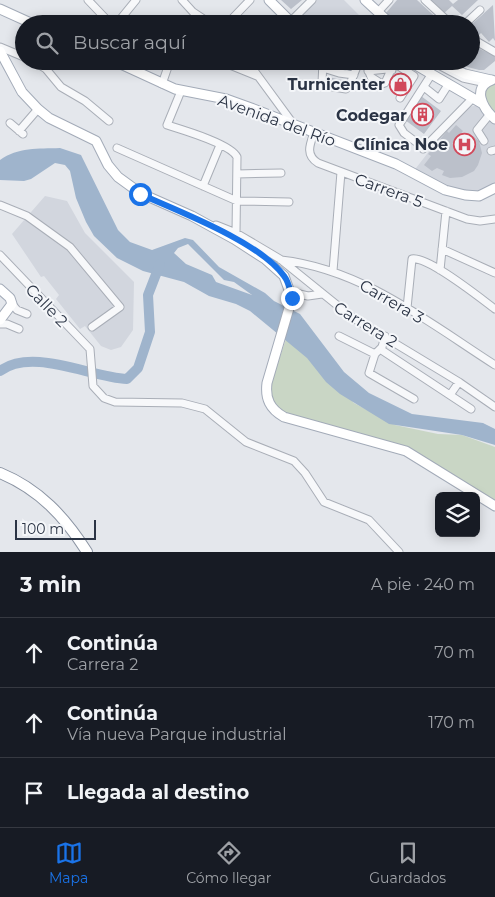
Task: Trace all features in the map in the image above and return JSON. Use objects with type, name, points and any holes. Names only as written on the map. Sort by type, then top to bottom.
[{"type":"highway","points":[[5,475],[49,504],[73,531],[87,552]]},
{"type":"main road","points":[[269,0],[285,15]]},
{"type":"main road","points":[[365,0],[377,15]]},
{"type":"main road","points":[[1,7],[16,15]]},
{"type":"main road","points":[[0,51],[22,92],[38,109]]},
{"type":"main road","points":[[422,70],[479,101],[492,117]]},
{"type":"main road","points":[[456,70],[465,74],[492,80]]},
{"type":"main road","name":"Avenida del Río","points":[[135,71],[180,90],[235,102],[401,166],[433,185],[456,193],[479,196],[495,188]]},
{"type":"main road","points":[[479,101],[481,90],[492,80]]},
{"type":"main road","name":"Carrera 2","points":[[38,109],[49,118],[96,141],[108,165],[118,177],[140,194],[192,216]]},
{"type":"main road","points":[[192,216],[234,238],[265,259],[284,276],[291,295],[267,382],[266,394],[269,403],[284,417],[406,450],[495,506]]},
{"type":"main road","points":[[0,289],[10,298],[12,304],[0,322]]},
{"type":"street","points":[[88,0],[102,15]]},
{"type":"street","points":[[182,0],[198,15]]},
{"type":"street","points":[[236,15],[250,0]]},
{"type":"street","points":[[275,0],[287,15]]},
{"type":"street","points":[[298,15],[312,0]]},
{"type":"street","points":[[359,0],[376,15]]},
{"type":"street","points":[[382,15],[389,0]]},
{"type":"street","points":[[425,0],[441,15]]},
{"type":"street","points":[[125,15],[133,1]]},
{"type":"street","points":[[475,15],[480,10]]},
{"type":"street","points":[[480,43],[495,52]]},
{"type":"street","points":[[0,47],[15,53]]},
{"type":"street","points":[[47,70],[61,88],[85,101],[109,121]]},
{"type":"street","points":[[162,84],[167,70]]},
{"type":"street","points":[[242,70],[257,76]]},
{"type":"street","points":[[253,70],[294,125]]},
{"type":"street","points":[[323,70],[322,83],[327,86],[346,88],[359,70]]},
{"type":"street","points":[[333,70],[339,73],[354,75]]},
{"type":"street","points":[[368,70],[371,77],[382,84],[385,83],[392,70]]},
{"type":"street","points":[[400,98],[414,76],[403,70]]},
{"type":"street","points":[[423,150],[479,101],[431,70]]},
{"type":"street","points":[[448,70],[463,78],[492,80]]},
{"type":"street","points":[[416,142],[404,133],[399,125],[431,76]]},
{"type":"street","points":[[424,87],[440,99],[448,85]]},
{"type":"street","points":[[180,90],[168,125],[220,145],[235,153],[237,174],[236,233]]},
{"type":"street","points":[[10,123],[21,132],[38,109]]},
{"type":"street","points":[[484,141],[477,130],[492,117]]},
{"type":"street","name":"Carrera 5","points":[[314,133],[309,147],[310,156],[318,162],[341,172],[480,221],[495,218]]},
{"type":"street","points":[[203,186],[220,145]]},
{"type":"street","points":[[117,148],[237,201],[289,202]]},
{"type":"street","points":[[333,271],[341,172]]},
{"type":"street","points":[[237,174],[281,173]]},
{"type":"street","points":[[0,205],[27,216],[70,247],[120,307],[92,327]]},
{"type":"street","points":[[440,270],[446,210]]},
{"type":"street","name":"Carrera 2","points":[[192,216],[236,233],[280,260],[353,318],[386,336],[495,407]]},
{"type":"street","points":[[442,248],[495,272]]},
{"type":"street","name":"Calle 2","points":[[0,255],[90,349],[93,386],[104,398],[115,402],[182,403],[205,409],[246,442],[294,461],[305,473],[324,502],[369,520],[400,552]]},
{"type":"street","points":[[407,308],[412,259],[418,258],[440,270],[495,309]]},
{"type":"street","name":"Carrera 3","points":[[280,260],[333,271],[356,280],[407,308],[495,365]]},
{"type":"street","points":[[291,295],[308,296],[322,294]]},
{"type":"street","points":[[12,304],[17,310],[27,314]]},
{"type":"street","points":[[0,322],[19,329]]},
{"type":"street","points":[[339,336],[377,352],[471,409]]},
{"type":"street","points":[[386,336],[377,352],[370,373],[414,399]]},
{"type":"street","points":[[450,395],[459,382]]},
{"type":"shaded area","points":[[316,0],[344,0],[359,15],[301,15]]},
{"type":"shaded area","name":"Clínica Noe","points":[[483,104],[495,119],[495,188],[465,195],[413,172],[451,123],[469,107]]},
{"type":"shaded area","points":[[45,196],[67,201],[85,233],[134,282],[133,330],[121,347],[111,350],[101,346],[85,326],[80,329],[56,299],[59,295],[44,276],[41,277],[12,234]]},
{"type":"green space","points":[[495,79],[495,119],[480,95]]},
{"type":"green space","points":[[289,330],[354,403],[395,425],[438,434],[462,435],[495,447],[495,505],[480,496],[480,492],[474,492],[406,451],[278,413],[269,390]]},
{"type":"water","points":[[60,148],[81,155],[118,230],[130,242],[152,250],[185,238],[193,240],[219,267],[265,293],[274,301],[300,314],[344,372],[369,393],[412,414],[483,423],[495,429],[495,445],[462,435],[389,424],[340,394],[326,382],[307,358],[250,311],[236,304],[209,296],[184,282],[143,271],[117,258],[94,236],[86,222],[76,198],[70,171],[65,165],[55,163],[31,179],[24,181],[0,180],[0,160],[7,156],[21,151]],"holes":[[[188,244],[224,280],[234,282],[252,295],[216,282],[212,275],[186,264],[174,253],[178,248]]]},
{"type":"building","points":[[281,0],[302,0],[291,9]]},
{"type":"building","points":[[397,0],[417,0],[433,15],[388,15],[386,13]]},
{"type":"building","points":[[428,0],[449,0],[453,4],[458,0],[478,0],[462,15],[452,6],[443,14]]},
{"type":"building","points":[[493,5],[495,41],[493,38],[489,42],[480,34],[480,17]]},
{"type":"building","points":[[480,49],[495,56],[495,61],[484,70],[480,70]]},
{"type":"building","name":"Turnicenter","points":[[401,72],[411,79],[401,96],[390,89]]},
{"type":"building","points":[[324,76],[346,81],[345,87],[323,83]]},
{"type":"building","name":"Codegar","points":[[421,96],[441,111],[424,134],[405,120]]},
{"type":"building","points":[[456,125],[463,131],[452,144],[461,151],[473,136],[479,141],[482,153],[474,171],[462,177],[450,178],[442,175],[444,171],[437,168],[432,171],[424,165],[431,156],[428,154],[447,131],[449,133]]},
{"type":"waterway","points":[[0,371],[13,364],[44,362],[127,379],[138,368],[150,332],[148,295],[160,264]]},
{"type":"place","name":"Turnicenter","points":[[401,84]]},
{"type":"place","name":"Codegar","points":[[423,115]]},
{"type":"place","name":"Clínica Noe","points":[[464,144]]},
{"type":"route","points":[[140,194],[192,216],[234,238],[257,253],[284,276],[292,298]]}]
